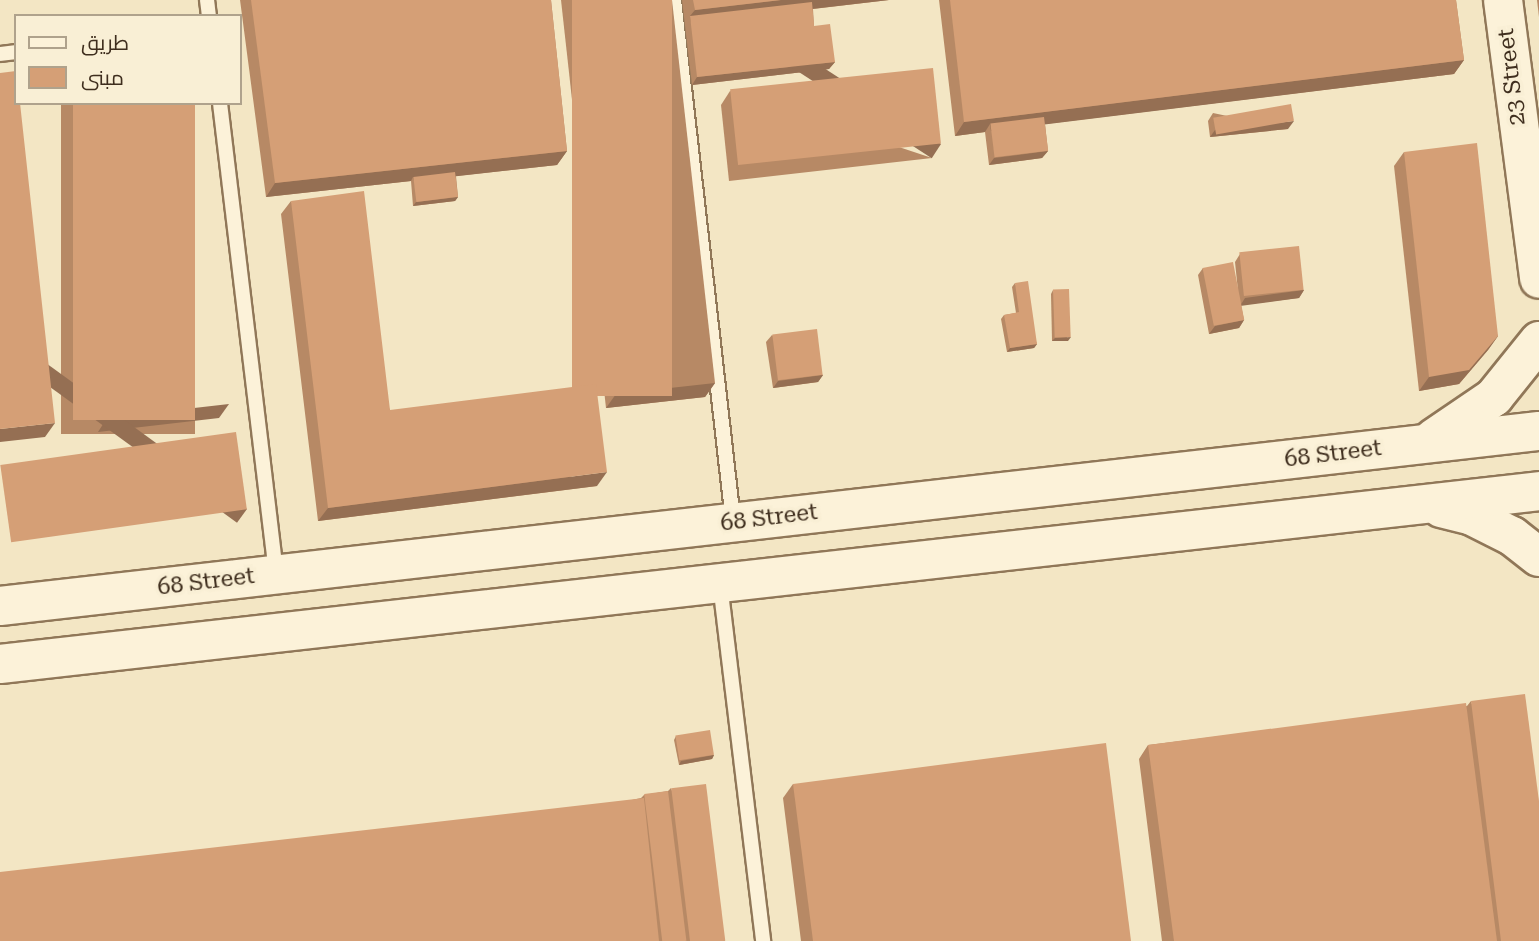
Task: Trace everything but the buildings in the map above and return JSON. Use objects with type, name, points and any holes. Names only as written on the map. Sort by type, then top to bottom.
[{"type":"street","name":"23 Street","points":[[1503,0],[1533,207],[1539,279]]},
{"type":"street","points":[[1424,443],[1494,397],[1539,341]]},
{"type":"street","name":"68 Street","points":[[0,606],[1539,431]]},
{"type":"street","points":[[0,664],[1539,491]]},
{"type":"street","points":[[1428,505],[1472,516],[1512,536],[1539,557]]},
{"type":"lane","points":[[674,0],[733,523]]},
{"type":"lane","points":[[219,105],[276,574]]},
{"type":"lane","points":[[719,582],[762,941]]}]
